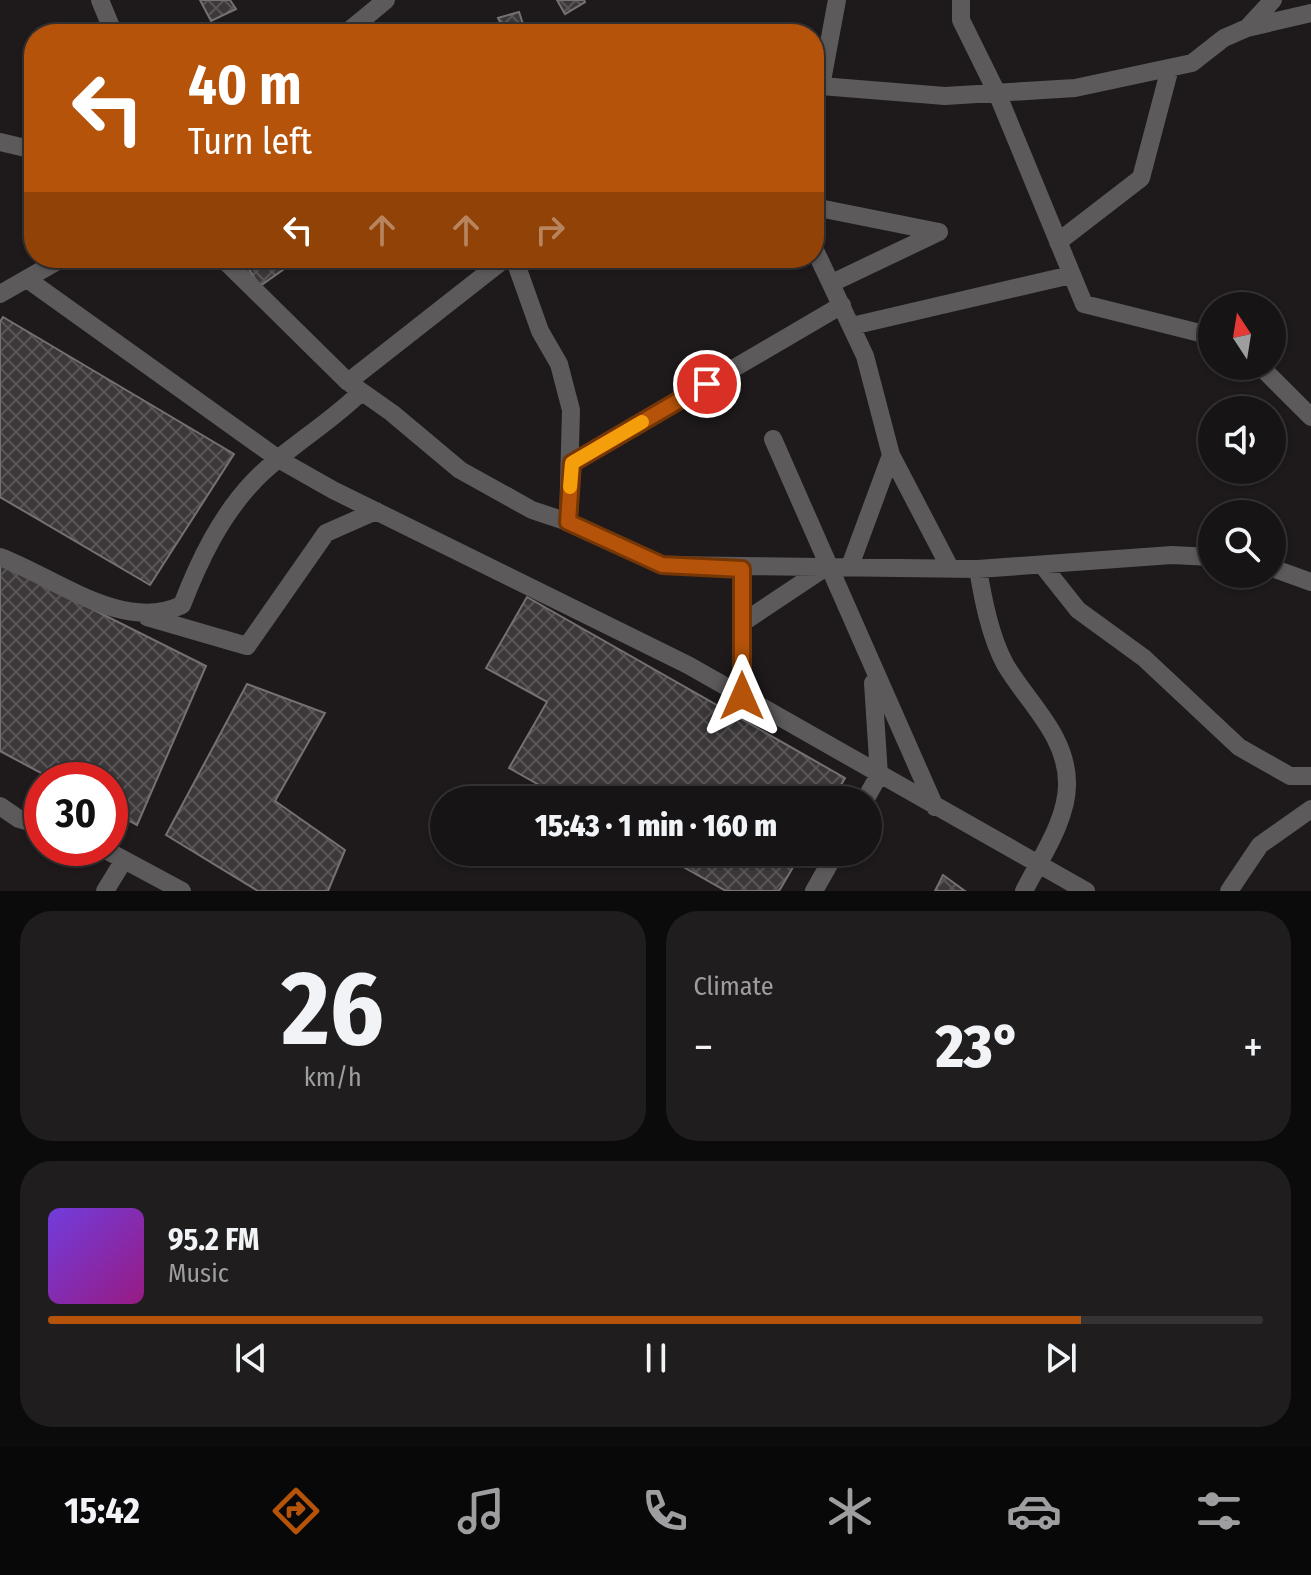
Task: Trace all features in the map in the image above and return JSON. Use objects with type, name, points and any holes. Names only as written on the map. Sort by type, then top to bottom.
[{"type":"street","points":[[100,0],[110,24]]},
{"type":"street","points":[[357,24],[386,0]]},
{"type":"street","points":[[824,57],[837,0]]},
{"type":"street","points":[[961,0],[961,20],[997,93],[1084,304],[1198,332]]},
{"type":"street","points":[[1247,28],[1273,0]]},
{"type":"street","points":[[824,87],[945,96],[1075,88],[1192,63],[1224,38],[1247,28],[1311,13]]},
{"type":"street","points":[[1058,242],[1141,178],[1170,68]]},
{"type":"street","points":[[0,142],[24,148]]},
{"type":"street","points":[[824,209],[939,232],[832,283]]},
{"type":"street","points":[[824,267],[865,356],[891,455],[950,568]]},
{"type":"street","points":[[0,294],[46,268]]},
{"type":"street","points":[[232,268],[355,387],[392,413],[460,470],[532,510],[568,522],[662,565],[742,569],[827,566],[978,569],[1140,557],[1198,557]]},
{"type":"street","points":[[138,615],[166,612],[182,605],[197,567],[228,512],[254,481],[355,387],[494,268]]},
{"type":"street","points":[[518,268],[540,331],[559,364],[571,410],[572,463],[568,522]]},
{"type":"street","points":[[852,326],[1071,275]]},
{"type":"street","points":[[27,279],[280,460],[376,511],[688,665],[1037,866],[1086,891]]},
{"type":"street","points":[[572,463],[842,305]]},
{"type":"street","points":[[1274,380],[1311,417]]},
{"type":"street","points":[[773,439],[935,807]]},
{"type":"street","points":[[850,566],[891,455]]},
{"type":"street","points":[[0,557],[138,615],[247,646],[326,533],[376,511]]},
{"type":"street","points":[[742,623],[827,566]]},
{"type":"street","points":[[1043,566],[1078,610],[1144,658],[1239,747],[1290,776],[1311,776]]},
{"type":"street","points":[[742,569],[742,696]]},
{"type":"street","points":[[978,569],[984,601],[1005,662],[1041,713],[1060,748],[1067,782],[1064,807],[1024,891]]},
{"type":"street","points":[[1286,573],[1311,582]]},
{"type":"street","points":[[873,669],[879,775],[873,786]]},
{"type":"street","points":[[0,806],[24,821]]},
{"type":"street","points":[[1229,891],[1260,845],[1311,809]]},
{"type":"street","points":[[128,862],[182,891]]},
{"type":"street","points":[[105,891],[120,866]]},
{"type":"street","points":[[814,891],[828,866]]},
{"type":"building","points":[[200,0],[230,0],[236,9],[211,21]]},
{"type":"building","points":[[557,0],[584,0],[585,2],[565,14]]},
{"type":"building","points":[[519,12],[523,24],[501,24],[498,18]]},
{"type":"building","points":[[248,268],[284,269],[260,286]]},
{"type":"building","points":[[3,317],[234,454],[150,585],[0,497],[0,322]]},
{"type":"building","points":[[0,563],[206,666],[137,825],[128,820],[128,762],[24,764],[0,751]]},
{"type":"building","points":[[527,597],[845,778],[840,786],[541,786],[509,768],[547,702],[486,668]]},
{"type":"building","points":[[247,684],[325,713],[275,801],[345,850],[328,891],[258,891],[166,835]]},
{"type":"building","points":[[682,866],[794,866],[779,891],[726,891]]},
{"type":"building","points":[[943,875],[965,891],[935,891]]},
{"type":"slow traffic","points":[[570,487],[572,463],[642,422]]},
{"type":"route","points":[[707,384],[572,463],[568,522],[662,565],[742,569],[742,696]]}]
